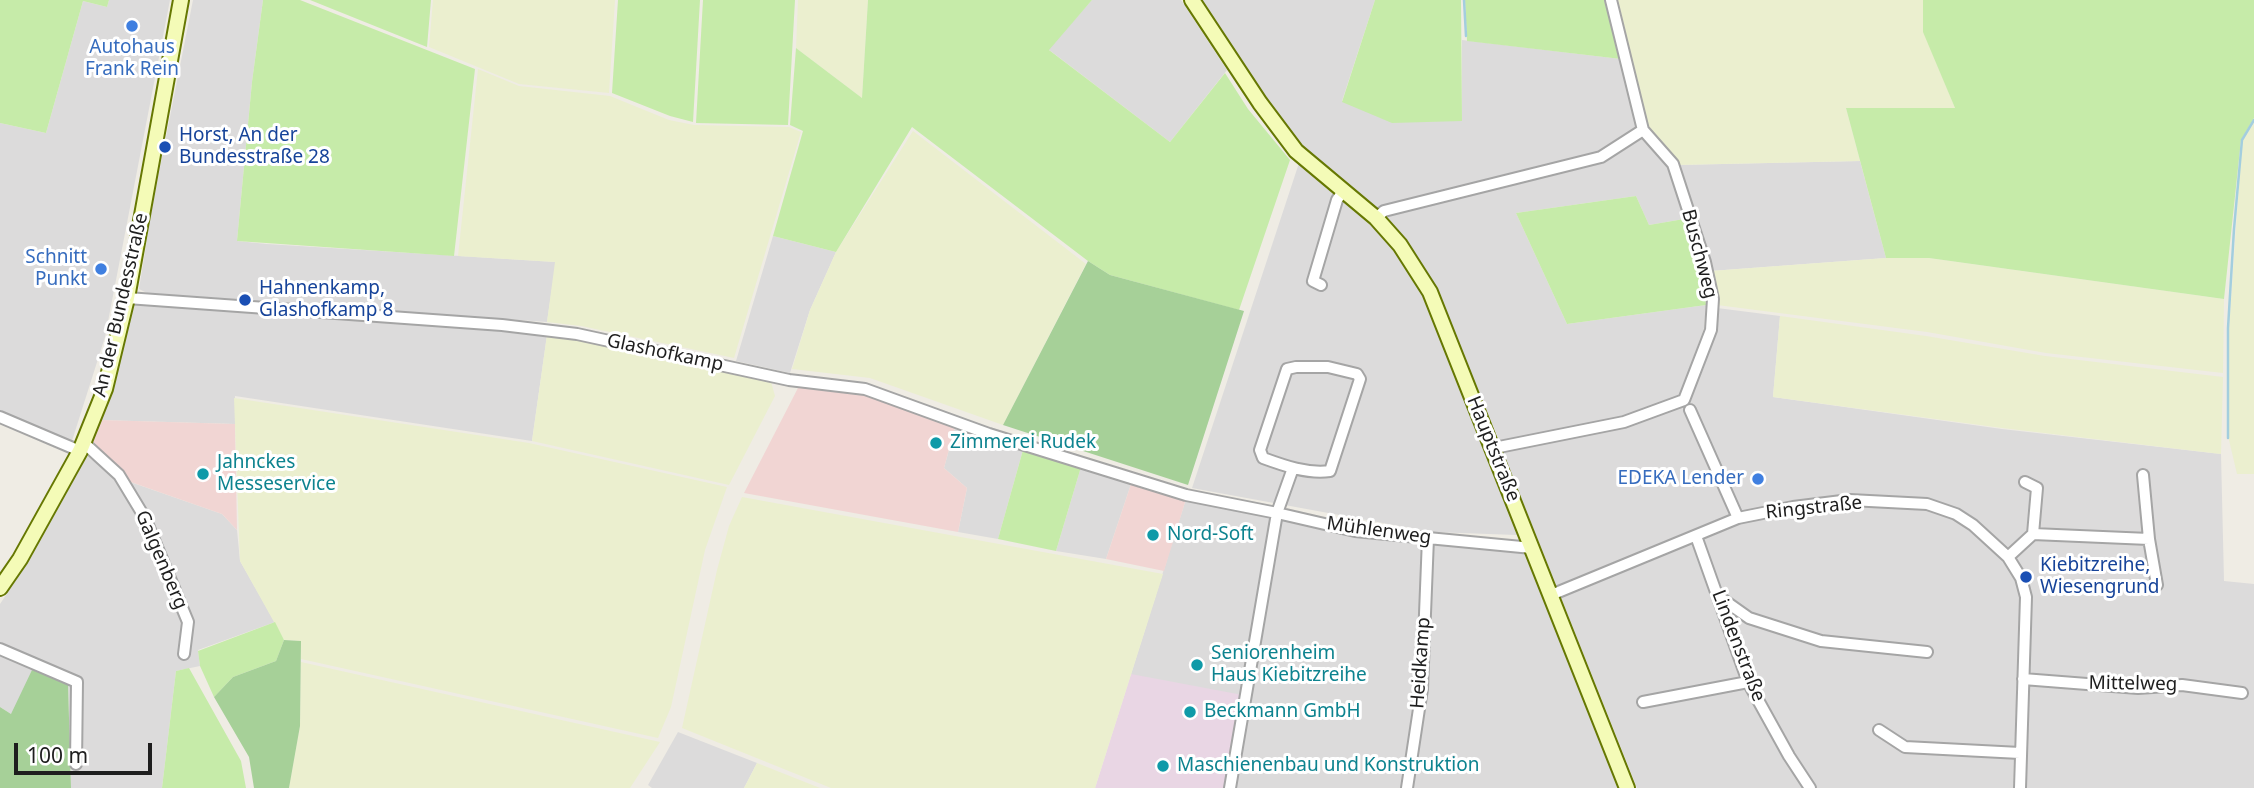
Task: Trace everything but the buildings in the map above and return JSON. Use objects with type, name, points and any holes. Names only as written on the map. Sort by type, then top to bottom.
[{"type":"street","name":"An der Bundesstraße","points":[[0,588],[20,559],[82,447],[105,389],[127,298],[181,0]]},
{"type":"street","name":"Hauptstraße","points":[[1192,0],[1260,103],[1296,151],[1376,218],[1400,245],[1430,292],[1628,788]]},
{"type":"street","name":"Buschweg","points":[[1494,448],[1624,422],[1684,400],[1710,330],[1713,299],[1705,262],[1673,164],[1643,130],[1611,0]]},
{"type":"street","points":[[1376,218],[1384,211],[1601,157],[1643,130]]},
{"type":"street","points":[[1321,285],[1313,281],[1337,200],[1343,191]]},
{"type":"street","name":"Glashofkamp","points":[[127,298],[502,325],[577,334],[789,380],[865,389],[989,434],[1186,495]]},
{"type":"street","points":[[1328,367],[1357,374],[1360,379],[1330,471],[1318,473],[1293,468],[1263,458],[1260,450],[1287,369],[1328,367]]},
{"type":"street","points":[[1690,410],[1738,518]]},
{"type":"street","name":"Galgenberg","points":[[0,417],[82,447],[119,475],[145,518],[187,622],[184,654]]},
{"type":"street","points":[[1230,788],[1277,513],[1293,468]]},
{"type":"street","points":[[2143,475],[2149,539],[2157,585]]},
{"type":"street","points":[[2008,557],[2033,534],[2038,488],[2025,482]]},
{"type":"street","name":"Mühlenweg","points":[[1186,495],[1355,531],[1532,548]]},
{"type":"street","name":"Ringstraße","points":[[1551,595],[1738,518],[1793,507],[1850,500],[1927,504],[1956,514],[1973,525],[2008,557],[2021,578],[2026,597],[2020,788]]},
{"type":"street","points":[[2033,534],[2149,539]]},
{"type":"street","name":"Lindenstraße","points":[[1696,536],[1748,682],[1796,769],[1810,788]]},
{"type":"street","name":"Heidkamp","points":[[1407,788],[1422,689],[1428,538]]},
{"type":"street","points":[[1718,596],[1749,618],[1821,641],[1927,652]]},
{"type":"street","points":[[0,649],[77,682],[76,764]]},
{"type":"street","name":"Mittelweg","points":[[2023,679],[2138,688],[2182,685],[2242,693]]},
{"type":"street","points":[[1643,702],[1748,682]]},
{"type":"street","points":[[1879,730],[1905,747],[2020,753]]},
{"type":"shaded area","points":[[109,0],[170,0],[105,337],[71,444],[0,412],[0,123],[46,133],[83,1],[107,7]]},
{"type":"shaded area","points":[[193,0],[263,0],[252,82],[237,241],[556,262],[547,322],[147,293],[139,289]]},
{"type":"shaded area","points":[[1092,0],[1181,0],[1227,70],[1170,142],[1048,49]]},
{"type":"shaded area","points":[[1201,0],[1375,0],[1342,101],[1462,121],[1462,40],[1621,59],[1637,126],[1673,172],[1684,219],[1649,225],[1636,196],[1516,213],[1567,324],[1706,305],[1704,328],[1679,398],[1623,420],[1500,442],[1435,288],[1302,149],[1263,97]]},
{"type":"shaded area","points":[[1860,161],[1886,258],[1711,271],[1676,165]]},
{"type":"shaded area","points":[[1299,163],[1392,244],[1431,307],[1485,442],[1517,535],[1432,532],[1192,488]]},
{"type":"shaded area","points":[[773,236],[836,252],[810,310],[790,373],[736,361]]},
{"type":"shaded area","points":[[138,302],[547,335],[532,441],[235,396],[235,424],[100,420],[112,394],[132,304]]},
{"type":"shaded area","points":[[1717,308],[1780,316],[1773,397],[2002,429],[2221,454],[2224,581],[2254,584],[2254,788],[2026,788],[2031,593],[2026,575],[2013,554],[1969,514],[1965,525],[2004,559],[2016,579],[2020,602],[2013,788],[1637,788],[1502,450],[1625,427],[1689,402],[1704,367]]},
{"type":"shaded area","points":[[799,386],[864,394],[955,427],[944,468],[967,488],[958,532],[744,493]]},
{"type":"shaded area","points":[[100,420],[235,424],[237,530],[222,514],[125,480],[92,440]]},
{"type":"shaded area","points":[[955,427],[1023,450],[998,539],[958,532],[967,488],[944,468]]},
{"type":"shaded area","points":[[87,456],[116,477],[222,514],[237,530],[240,561],[275,622],[198,650],[200,666],[176,671],[162,788],[71,788],[68,683],[11,714],[0,707],[0,604],[32,556]]},
{"type":"shaded area","points":[[1081,467],[1131,484],[1106,559],[1056,551]]},
{"type":"shaded area","points":[[1131,484],[1186,499],[1164,571],[1106,559]]},
{"type":"shaded area","points":[[1186,499],[1448,544],[1527,553],[1622,788],[1233,788],[1131,674]]},
{"type":"shaded area","points":[[1131,674],[1248,696],[1233,788],[1095,788]]},
{"type":"shaded area","points":[[678,732],[757,763],[744,788],[652,788],[648,785]]},
{"type":"green space","points":[[0,0],[109,0],[107,7],[83,1],[46,133],[0,123]]},
{"type":"green space","points":[[263,0],[300,0],[475,69],[454,256],[237,241],[252,82]]},
{"type":"green space","points":[[310,0],[431,0],[427,47]]},
{"type":"green space","points":[[433,0],[615,0],[609,93],[519,84],[429,47]]},
{"type":"green space","points":[[618,0],[700,0],[693,122],[670,116],[612,93]]},
{"type":"green space","points":[[703,0],[795,0],[788,125],[696,123]]},
{"type":"green space","points":[[798,0],[868,0],[862,98],[796,48]]},
{"type":"green space","points":[[868,0],[1092,0],[1049,50],[1170,142],[1225,73],[1248,109],[1290,160],[1239,310],[1110,275],[912,127],[836,252],[773,236],[803,131],[790,125],[796,48],[862,98]]},
{"type":"green space","points":[[1375,0],[1461,0],[1462,121],[1392,123],[1342,102]]},
{"type":"green space","points":[[1465,0],[1604,0],[1621,59],[1467,41]]},
{"type":"green space","points":[[1618,0],[1923,0],[1924,32],[1955,108],[1846,108],[1860,161],[1676,165],[1647,125]]},
{"type":"green space","points":[[1923,0],[2254,0],[2254,118],[2241,140],[2224,299],[1929,258],[1886,258],[1846,108],[1955,108],[1923,32]]},
{"type":"green space","points":[[478,69],[519,86],[610,96],[669,120],[694,125],[789,127],[801,132],[734,358],[581,326],[547,322],[555,262],[458,256]]},
{"type":"green space","points":[[2254,123],[2254,474],[2237,474],[2229,440],[2229,329],[2242,141]]},
{"type":"green space","points":[[913,131],[1086,264],[1003,425],[870,378],[792,369],[810,310],[836,252]]},
{"type":"green space","points":[[1636,196],[1649,225],[1684,219],[1701,264],[1706,305],[1567,324],[1516,213]]},
{"type":"green space","points":[[1886,258],[1929,258],[2224,299],[2223,373],[2046,353],[1927,332],[1717,305],[1711,271]]},
{"type":"green space","points":[[1088,261],[1110,275],[1244,311],[1188,485],[1003,425]]},
{"type":"green space","points":[[1780,316],[2045,356],[2223,377],[2221,454],[1773,397]]},
{"type":"green space","points":[[547,335],[576,338],[771,382],[775,396],[729,485],[532,441]]},
{"type":"green space","points":[[234,398],[529,443],[727,487],[705,550],[671,707],[658,738],[301,659],[301,641],[284,640],[240,561]]},
{"type":"green space","points":[[1023,450],[1081,467],[1056,551],[998,539]]},
{"type":"green space","points":[[742,497],[1163,574],[1095,788],[831,788],[682,728],[717,570],[729,526]]},
{"type":"green space","points":[[275,622],[284,640],[276,661],[233,677],[214,697],[200,666],[198,651]]},
{"type":"green space","points":[[284,640],[301,641],[300,726],[289,788],[254,788],[249,757],[214,697],[233,677],[276,661]]},
{"type":"green space","points":[[301,662],[660,742],[630,788],[289,788],[300,726]]},
{"type":"green space","points":[[189,668],[241,761],[246,788],[162,788],[176,671]]},
{"type":"green space","points":[[32,670],[68,683],[71,788],[0,788],[0,707],[11,714]]},
{"type":"green space","points":[[757,763],[820,788],[744,788]]},
{"type":"waterway","points":[[1464,0],[1466,36]]},
{"type":"waterway","points":[[2228,438],[2228,328],[2234,229],[2242,140],[2254,120]]},
{"type":"place","name":"Autohaus Frank Rein","points":[[132,26]]},
{"type":"place","name":"Horst, An der Bundesstraße 28","points":[[165,147]]},
{"type":"place","name":"Schnitt Punkt","points":[[101,269]]},
{"type":"place","name":"Hahnenkamp, Glashofkamp 8","points":[[245,300]]},
{"type":"place","name":"Zimmerei Rudek","points":[[936,443]]},
{"type":"place","name":"Jahnckes Messeservice","points":[[203,474]]},
{"type":"place","name":"EDEKA Lender","points":[[1758,479]]},
{"type":"place","name":"Nord-Soft","points":[[1153,535]]},
{"type":"place","name":"Kiebitzreihe, Wiesengrund","points":[[2026,577]]},
{"type":"place","name":"Seniorenheim Haus Kiebitzreihe","points":[[1197,665]]},
{"type":"place","name":"Beckmann GmbH","points":[[1190,712]]},
{"type":"place","name":"Maschienenbau und Konstruktion","points":[[1163,766]]}]
